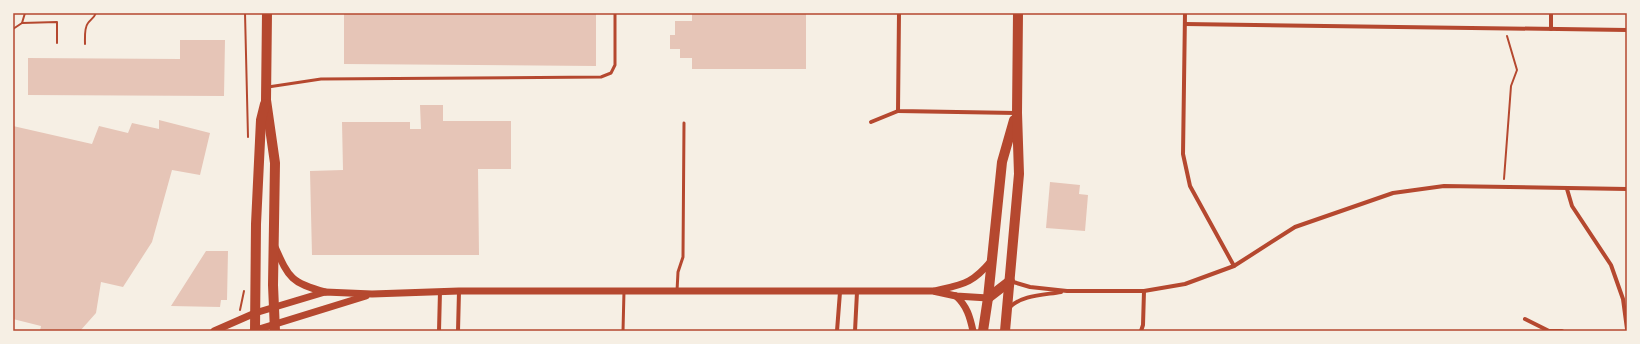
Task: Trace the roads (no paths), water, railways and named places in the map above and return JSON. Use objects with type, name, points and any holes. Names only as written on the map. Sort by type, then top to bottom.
[{"type":"main road","points":[[267,13],[266,100],[275,163],[275,328]]},
{"type":"main road","points":[[1005,331],[1019,174],[1017,113],[1018,13]]},
{"type":"main road","points":[[255,331],[256,224],[260,135],[261,120],[266,100]]},
{"type":"main road","points":[[983,331],[988,298],[1002,162],[1017,113]]},
{"type":"main road","points":[[988,298],[1010,281]]},
{"type":"street","points":[[898,111],[899,13]]},
{"type":"street","points":[[1185,13],[1183,154],[1190,186],[1234,266]]},
{"type":"street","points":[[1551,13],[1551,29]]},
{"type":"street","points":[[1185,24],[1627,30]]},
{"type":"street","points":[[871,122],[898,111],[1017,113]]},
{"type":"street","points":[[1010,281],[1030,287],[1067,291],[1144,291],[1185,284],[1234,266],[1295,227],[1393,193],[1444,186],[1504,186],[1627,190]]},
{"type":"street","points":[[1567,189],[1572,206],[1611,265],[1623,299],[1627,329]]},
{"type":"street","points":[[274,245],[286,271],[295,281],[306,287],[325,292],[372,294],[440,291],[932,292],[956,296],[988,298]]},
{"type":"street","points":[[932,292],[971,281],[979,275],[992,259]]},
{"type":"street","points":[[440,291],[440,331]]},
{"type":"street","points":[[458,331],[459,291]]},
{"type":"street","points":[[1007,311],[1012,304],[1020,300],[1067,291]]},
{"type":"street","points":[[1141,331],[1144,291]]},
{"type":"street","points":[[214,331],[255,312],[325,292]]},
{"type":"street","points":[[837,331],[840,292]]},
{"type":"street","points":[[854,331],[857,292]]},
{"type":"street","points":[[255,331],[275,328],[372,294]]},
{"type":"street","points":[[956,296],[967,309],[973,331]]},
{"type":"street","points":[[1525,319],[1549,331],[1562,331]]},
{"type":"lane","points":[[266,87],[322,79],[601,78],[611,73],[615,65],[615,13]]},
{"type":"lane","points":[[677,291],[678,272],[683,257],[684,123]]},
{"type":"lane","points":[[623,331],[624,291]]}]
